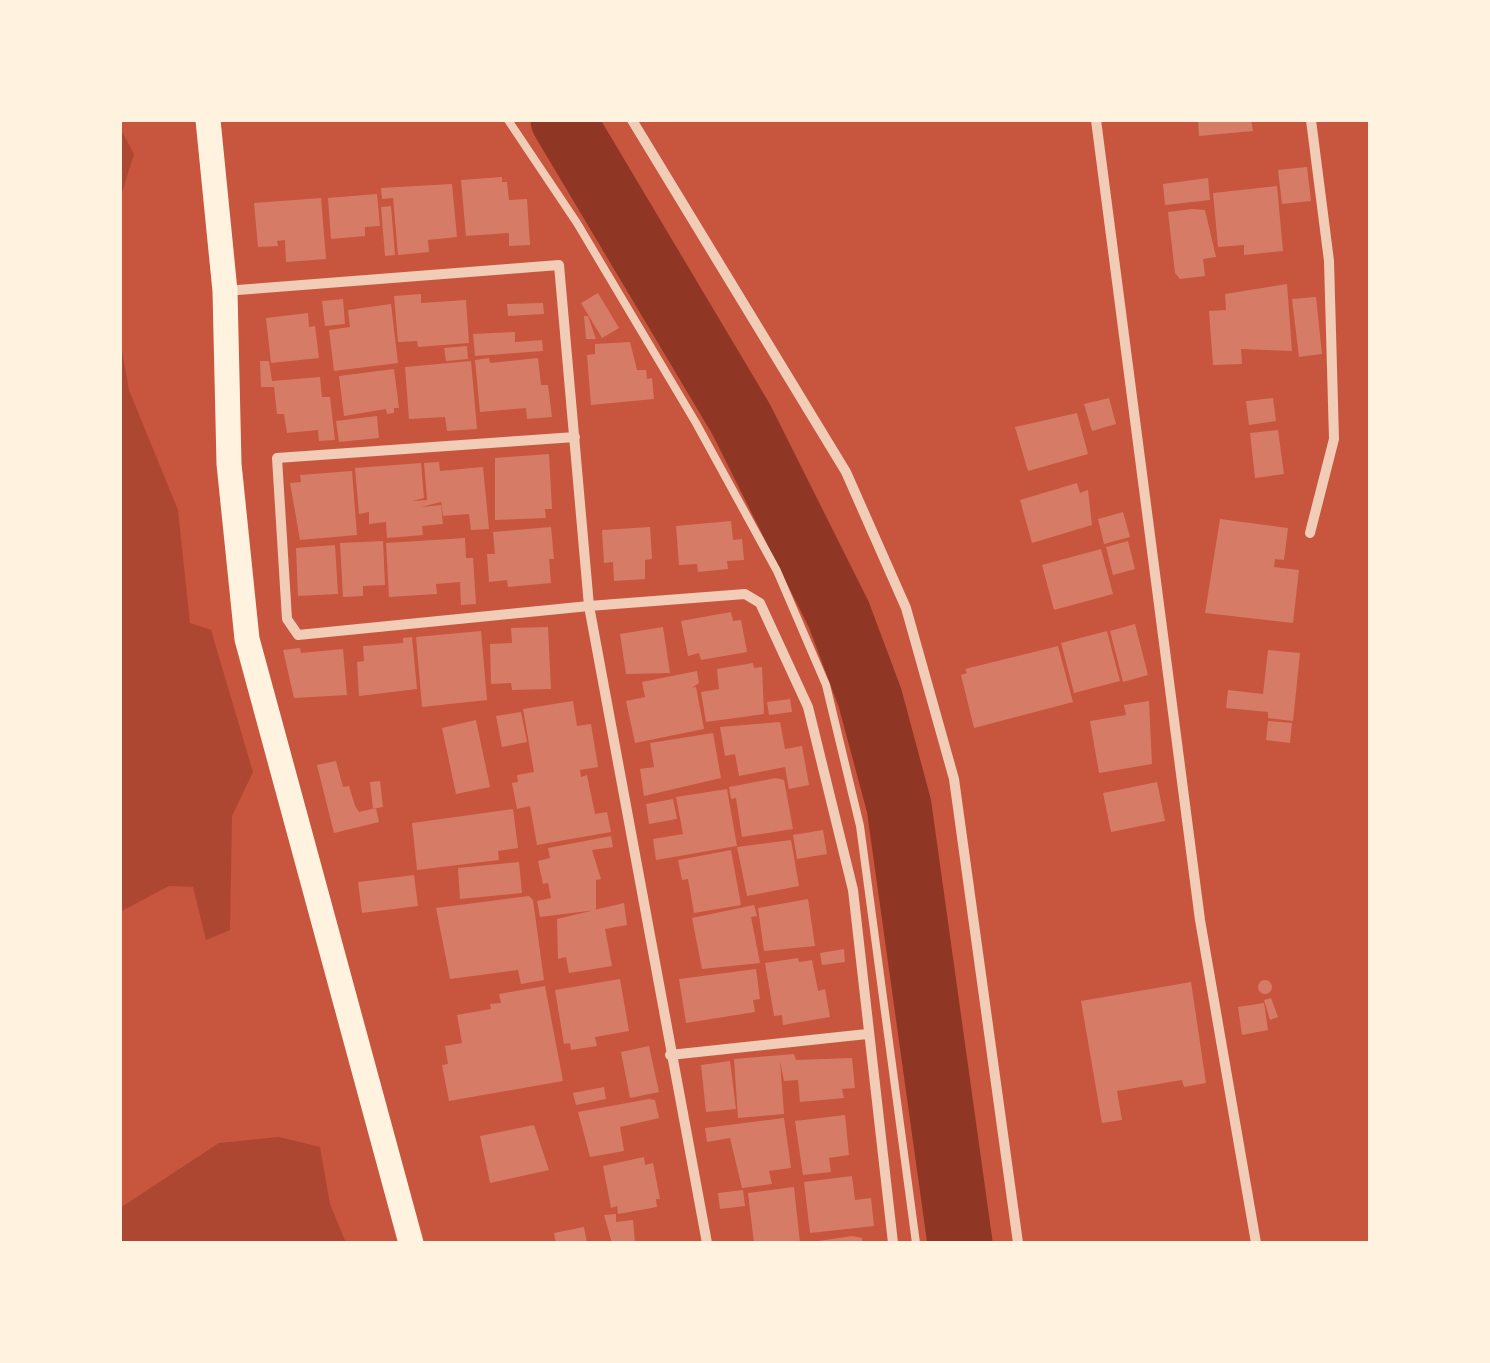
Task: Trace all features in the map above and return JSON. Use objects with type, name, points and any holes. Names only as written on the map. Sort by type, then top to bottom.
[{"type":"main road","points":[[208,120],[225,291],[228,464],[247,639],[411,1243]]},
{"type":"street","points":[[632,120],[846,472],[906,608],[954,780],[1018,1243]]},
{"type":"street","points":[[1096,120],[1200,920],[1256,1243]]},
{"type":"street","points":[[1310,532],[1334,439],[1329,261],[1311,120]]},
{"type":"street","points":[[225,291],[559,265],[589,606],[707,1243]]},
{"type":"street","points":[[575,437],[277,458],[288,620],[298,635],[745,594],[760,603],[808,707],[853,890],[893,1243]]},
{"type":"street","points":[[670,1056],[867,1034]]},
{"type":"lane","points":[[508,120],[577,223],[696,423],[777,570],[826,686],[860,826],[916,1243]]},
{"type":"shaded area","points":[[120,128],[134,154],[120,199]]},
{"type":"shaded area","points":[[120,340],[129,390],[178,510],[190,623],[211,630],[253,772],[232,816],[230,930],[206,940],[193,887],[169,886],[120,912]]},
{"type":"shaded area","points":[[279,1137],[320,1147],[330,1204],[346,1243],[120,1243],[120,1208],[219,1143]]},
{"type":"building","points":[[1198,120],[1251,120],[1253,131],[1199,136]]},
{"type":"building","points":[[1307,167],[1311,201],[1282,204],[1278,170]]},
{"type":"building","points":[[502,177],[502,182],[507,182],[509,200],[527,199],[530,245],[509,246],[509,233],[466,236],[461,180]]},
{"type":"building","points":[[1208,178],[1210,200],[1165,205],[1163,184]]},
{"type":"building","points":[[452,184],[457,237],[428,240],[429,252],[398,255],[393,198],[382,199],[381,188]]},
{"type":"building","points":[[1277,186],[1283,251],[1244,255],[1244,245],[1218,247],[1213,193]]},
{"type":"building","points":[[377,194],[380,226],[365,227],[365,236],[331,239],[328,198]]},
{"type":"building","points":[[321,198],[326,259],[286,262],[285,240],[277,241],[278,246],[258,247],[254,203]]},
{"type":"building","points":[[391,206],[395,255],[385,256],[381,207]]},
{"type":"building","points":[[1205,210],[1216,257],[1203,259],[1205,276],[1180,279],[1175,273],[1168,212]]},
{"type":"building","points":[[1287,284],[1292,351],[1241,349],[1242,364],[1213,365],[1209,311],[1226,310],[1225,294]]},
{"type":"building","points":[[598,293],[619,328],[602,338],[581,303]]},
{"type":"building","points":[[421,294],[421,303],[466,300],[469,343],[418,347],[417,341],[398,342],[394,296]]},
{"type":"building","points":[[1316,297],[1322,354],[1299,357],[1292,299]]},
{"type":"building","points":[[343,299],[345,324],[325,326],[322,301]]},
{"type":"building","points":[[543,303],[544,314],[508,316],[507,304]]},
{"type":"building","points":[[391,304],[398,363],[334,371],[329,330],[350,327],[348,310]]},
{"type":"building","points":[[308,313],[309,327],[315,326],[319,358],[271,363],[266,318]]},
{"type":"building","points":[[584,316],[588,316],[596,339],[586,339]]},
{"type":"building","points":[[515,332],[515,342],[542,340],[543,351],[475,356],[473,334]]},
{"type":"building","points":[[630,342],[637,370],[646,370],[647,379],[652,378],[654,399],[591,405],[587,355],[595,354],[595,344]]},
{"type":"building","points":[[467,346],[468,359],[446,361],[444,348]]},
{"type":"building","points":[[489,358],[490,363],[538,358],[541,385],[548,385],[552,417],[527,419],[526,408],[480,412],[475,360]]},
{"type":"building","points":[[260,361],[269,361],[272,381],[320,377],[322,397],[330,397],[335,440],[319,441],[318,430],[287,433],[284,414],[277,414],[274,387],[261,387]]},
{"type":"building","points":[[471,361],[477,429],[447,431],[445,417],[409,419],[405,367]]},
{"type":"building","points":[[394,369],[399,408],[394,408],[394,413],[387,414],[386,409],[344,416],[339,376]]},
{"type":"building","points":[[1109,398],[1116,424],[1092,431],[1084,404]]},
{"type":"building","points":[[1273,398],[1276,421],[1249,425],[1246,401]]},
{"type":"building","points":[[1077,413],[1088,454],[1028,471],[1015,427]]},
{"type":"building","points":[[377,416],[379,438],[339,442],[336,421]]},
{"type":"building","points":[[1278,430],[1284,474],[1255,478],[1250,433]]},
{"type":"building","points":[[549,454],[552,509],[545,509],[546,518],[495,520],[495,458]]},
{"type":"building","points":[[439,462],[440,471],[483,467],[489,529],[471,530],[469,514],[443,516],[441,502],[421,507],[441,505],[443,524],[422,526],[423,535],[387,538],[386,522],[369,524],[369,512],[359,514],[355,468],[421,463],[424,498],[412,501],[427,500],[424,463]]},
{"type":"building","points":[[352,471],[357,535],[300,540],[290,483],[301,482],[300,475]]},
{"type":"building","points":[[1077,483],[1080,493],[1088,490],[1092,525],[1032,543],[1020,500]]},
{"type":"building","points":[[1123,512],[1130,537],[1104,544],[1098,519]]},
{"type":"building","points":[[1220,519],[1288,528],[1284,560],[1275,559],[1274,567],[1299,570],[1293,623],[1205,613]]},
{"type":"building","points":[[731,521],[733,540],[742,539],[744,560],[727,561],[728,569],[698,572],[697,564],[679,565],[676,526]]},
{"type":"building","points":[[551,527],[551,583],[508,587],[507,580],[489,582],[487,554],[495,554],[493,532]]},
{"type":"building","points":[[650,527],[652,559],[645,560],[645,579],[614,581],[613,562],[604,563],[602,530]]},
{"type":"building","points":[[465,538],[466,558],[473,558],[476,604],[461,605],[460,582],[436,584],[437,594],[389,597],[386,543]]},
{"type":"building","points":[[383,541],[385,585],[363,586],[363,596],[343,597],[340,543]]},
{"type":"building","points":[[1128,541],[1135,569],[1113,575],[1106,547]]},
{"type":"building","points":[[335,545],[338,594],[298,596],[296,548]]},
{"type":"building","points":[[1101,549],[1113,594],[1054,610],[1042,565]]},
{"type":"building","points":[[731,612],[733,621],[741,620],[747,652],[701,660],[699,653],[688,656],[681,621]]},
{"type":"building","points":[[1135,624],[1148,675],[1123,682],[1110,631]]},
{"type":"building","points":[[548,627],[551,689],[512,690],[511,683],[491,684],[490,644],[512,643],[511,628]]},
{"type":"building","points":[[663,627],[670,673],[626,674],[620,634]]},
{"type":"building","points":[[481,631],[487,700],[422,707],[416,637]]},
{"type":"building","points":[[1107,631],[1120,681],[1074,693],[1061,643]]},
{"type":"building","points":[[412,637],[417,689],[359,696],[357,662],[364,661],[363,646],[403,643],[403,638]]},
{"type":"building","points":[[1058,646],[1073,702],[974,728],[961,675],[967,673],[965,669]]},
{"type":"building","points":[[300,648],[301,653],[343,649],[347,695],[294,698],[283,650]]},
{"type":"building","points":[[1268,650],[1300,653],[1293,721],[1268,718],[1268,712],[1226,708],[1228,690],[1263,694]]},
{"type":"building","points":[[753,663],[754,668],[762,667],[764,714],[706,722],[701,692],[719,689],[717,669]]},
{"type":"building","points":[[697,671],[699,683],[692,688],[696,687],[704,729],[635,743],[626,701],[645,697],[642,682]]},
{"type":"building","points":[[790,699],[792,712],[769,715],[767,702]]},
{"type":"building","points":[[573,701],[577,726],[591,724],[598,767],[580,770],[581,777],[587,775],[595,814],[607,812],[611,832],[537,845],[530,806],[517,809],[512,783],[518,782],[517,775],[534,772],[523,709]]},
{"type":"building","points":[[1149,701],[1152,764],[1099,773],[1090,721],[1126,715],[1124,705]]},
{"type":"building","points":[[521,712],[527,742],[502,747],[496,716]]},
{"type":"building","points":[[476,720],[490,787],[456,794],[442,728]]},
{"type":"building","points":[[1268,721],[1292,723],[1290,743],[1266,740]]},
{"type":"building","points":[[780,722],[785,749],[802,746],[809,785],[789,789],[785,767],[739,776],[735,754],[725,756],[720,727]]},
{"type":"building","points":[[713,733],[721,778],[644,796],[640,769],[654,767],[650,743]]},
{"type":"building","points":[[336,761],[343,787],[349,786],[359,812],[376,808],[379,822],[334,833],[317,765]]},
{"type":"building","points":[[784,780],[793,829],[742,837],[736,798],[731,799],[729,787]]},
{"type":"building","points":[[380,781],[383,807],[373,809],[370,782]]},
{"type":"building","points":[[1157,782],[1165,821],[1111,832],[1103,793]]},
{"type":"building","points":[[727,789],[737,846],[656,860],[653,839],[683,834],[676,797]]},
{"type":"building","points":[[673,799],[677,819],[649,824],[646,804]]},
{"type":"building","points":[[513,809],[518,848],[498,851],[499,860],[417,870],[412,823]]},
{"type":"building","points":[[823,830],[827,854],[797,859],[793,835]]},
{"type":"building","points":[[611,836],[613,847],[592,850],[601,879],[596,880],[596,910],[540,917],[537,901],[551,898],[538,861],[550,858],[548,848]]},
{"type":"building","points":[[791,840],[799,886],[747,896],[737,847]]},
{"type":"building","points":[[731,850],[741,905],[694,913],[688,879],[682,880],[678,860]]},
{"type":"building","points":[[519,862],[522,893],[460,899],[458,868]]},
{"type":"building","points":[[414,875],[418,906],[362,913],[358,882]]},
{"type":"building","points":[[529,896],[533,900],[544,980],[521,984],[518,970],[450,979],[436,908]]},
{"type":"building","points":[[808,899],[815,946],[764,951],[758,908]]},
{"type":"building","points":[[624,903],[627,925],[605,929],[612,966],[569,973],[566,957],[558,959],[557,919]]},
{"type":"building","points":[[754,905],[757,916],[751,917],[760,963],[702,969],[692,918]]},
{"type":"building","points":[[844,949],[845,962],[822,965],[820,953]]},
{"type":"building","points":[[798,958],[799,962],[812,960],[818,991],[825,989],[830,1017],[783,1025],[782,1015],[774,1016],[765,963]]},
{"type":"building","points":[[756,969],[760,999],[753,1000],[755,1012],[686,1023],[679,979]]},
{"type":"building","points":[[620,979],[629,1031],[595,1037],[597,1046],[571,1050],[570,1043],[564,1044],[555,990]]},
{"type":"building","points":[[1265,980],[1272,987],[1265,994],[1258,987]]},
{"type":"building","points":[[1191,982],[1206,1083],[1184,1087],[1182,1080],[1117,1091],[1122,1120],[1102,1123],[1081,1001]]},
{"type":"building","points":[[545,986],[563,1081],[449,1101],[442,1065],[448,1064],[445,1046],[462,1043],[457,1015],[491,1009],[490,1004],[501,1003],[499,994]]},
{"type":"building","points":[[1271,998],[1278,1017],[1270,1020],[1264,1000]]},
{"type":"building","points":[[1264,1003],[1268,1030],[1242,1035],[1238,1007]]},
{"type":"building","points":[[649,1046],[659,1092],[630,1098],[621,1052]]},
{"type":"building","points":[[794,1054],[796,1060],[852,1058],[855,1088],[842,1089],[844,1098],[800,1102],[798,1080],[784,1081],[780,1061],[784,1114],[738,1118],[734,1059]]},
{"type":"building","points":[[730,1061],[736,1109],[706,1112],[701,1065]]},
{"type":"building","points":[[604,1087],[606,1099],[576,1105],[573,1093]]},
{"type":"building","points":[[655,1100],[659,1118],[620,1127],[624,1151],[590,1157],[578,1112]]},
{"type":"building","points":[[845,1115],[849,1155],[829,1158],[831,1172],[803,1175],[795,1121]]},
{"type":"building","points":[[784,1118],[791,1168],[769,1171],[772,1184],[742,1188],[730,1138],[707,1142],[705,1128]]},
{"type":"building","points":[[534,1125],[549,1170],[490,1183],[480,1136]]},
{"type":"building","points":[[644,1157],[645,1165],[653,1163],[660,1199],[656,1199],[657,1207],[618,1214],[617,1206],[611,1208],[603,1166]]},
{"type":"building","points":[[852,1176],[855,1200],[871,1198],[874,1226],[810,1233],[804,1182]]},
{"type":"building","points":[[794,1187],[800,1243],[754,1243],[748,1193]]},
{"type":"building","points":[[743,1190],[745,1206],[720,1209],[718,1193]]},
{"type":"building","points":[[616,1214],[616,1222],[633,1220],[635,1243],[612,1243],[604,1215]]},
{"type":"building","points":[[584,1227],[587,1243],[556,1243],[554,1233]]},
{"type":"building","points":[[862,1238],[862,1243],[805,1243]]},
{"type":"waterway","points":[[563,120],[741,419],[839,615],[870,698],[899,806],[960,1243]]}]
